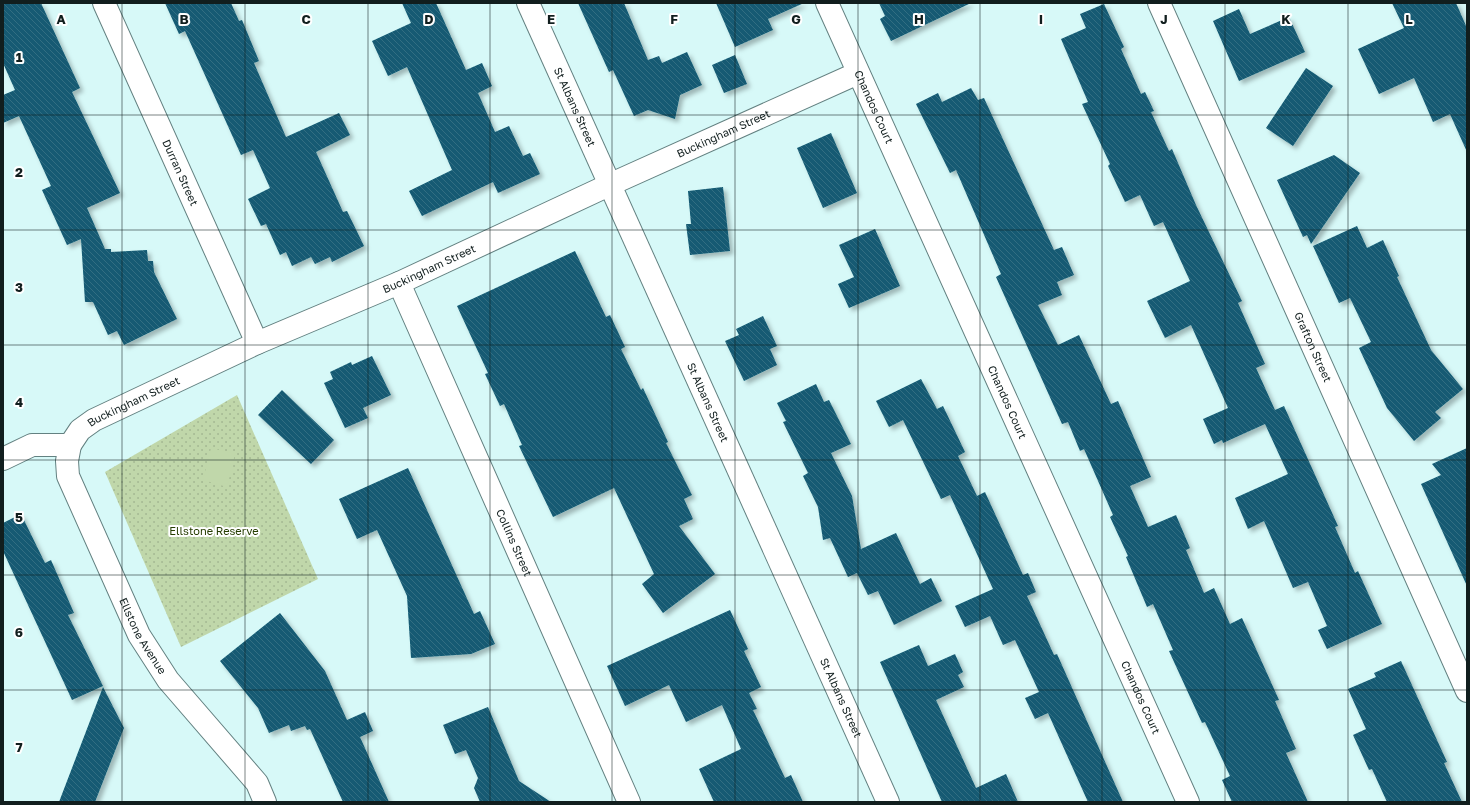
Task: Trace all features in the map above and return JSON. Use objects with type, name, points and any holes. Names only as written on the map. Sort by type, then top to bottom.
[{"type":"street","name":"Durran Street","points":[[104,3],[256,343]]},
{"type":"street","name":"St Albans Street","points":[[528,3],[888,802]]},
{"type":"street","name":"Chandos Court","points":[[827,3],[1188,802]]},
{"type":"street","name":"Grafton Street","points":[[1159,3],[1467,691]]},
{"type":"street","name":"Buckingham Street","points":[[70,445],[80,430],[94,420],[256,343],[399,283],[610,184],[858,73]]},
{"type":"street","name":"Collins Street","points":[[399,283],[629,802]]},
{"type":"street","points":[[3,458],[32,446],[70,445]]},
{"type":"street","name":"Ellstone Avenue","points":[[70,445],[67,461],[68,476],[139,635],[168,680],[257,783],[265,802]]},
{"type":"green space","name":"Ellstone Reserve","points":[[237,395],[318,579],[181,647],[105,472]]},
{"type":"green space","points":[[211,448],[235,454],[227,487],[203,480]]},
{"type":"building","points":[[3,3],[41,3],[80,88],[72,92],[120,193],[87,208],[105,249],[111,249],[111,252],[147,250],[148,261],[153,261],[154,272],[177,319],[124,345],[117,331],[108,335],[93,302],[85,302],[81,239],[67,245],[42,190],[51,186],[19,116],[3,123],[3,95],[15,90],[3,63]]},
{"type":"building","points":[[165,3],[231,3],[239,21],[242,20],[259,61],[254,63],[286,137],[339,113],[350,135],[316,152],[343,212],[347,211],[364,246],[332,262],[330,257],[315,264],[311,257],[292,266],[286,252],[280,255],[266,224],[261,226],[248,199],[270,188],[253,150],[241,155],[185,31],[179,34]]},
{"type":"building","points":[[402,3],[436,3],[466,70],[482,63],[492,86],[478,93],[495,132],[509,126],[523,156],[530,153],[540,174],[498,193],[493,182],[422,216],[409,191],[452,170],[407,67],[388,76],[372,41],[411,23]]},
{"type":"building","points":[[578,3],[624,3],[648,60],[659,56],[662,63],[687,52],[702,85],[680,95],[675,119],[648,110],[634,116],[613,70],[609,72]]},
{"type":"building","points":[[716,3],[804,3],[768,19],[773,30],[735,47]]},
{"type":"building","points":[[879,3],[971,3],[891,41],[880,19],[885,16]]},
{"type":"building","points":[[1392,3],[1456,3],[1467,28],[1467,152],[1450,114],[1433,122],[1414,78],[1379,94],[1358,49],[1404,28]]},
{"type":"building","points":[[1104,4],[1124,47],[1121,49],[1141,94],[1145,92],[1154,111],[1151,112],[1169,151],[1172,149],[1196,205],[1242,301],[1238,303],[1265,364],[1256,368],[1275,410],[1284,406],[1338,526],[1335,527],[1355,573],[1358,571],[1382,624],[1327,649],[1318,630],[1327,626],[1308,582],[1293,588],[1264,521],[1248,529],[1235,498],[1288,474],[1265,424],[1223,443],[1222,440],[1214,444],[1203,419],[1228,408],[1191,325],[1165,338],[1147,301],[1190,281],[1163,222],[1154,226],[1140,195],[1125,202],[1108,166],[1110,164],[1082,104],[1088,102],[1061,39],[1086,28],[1080,14]]},
{"type":"building","points":[[1239,9],[1250,34],[1289,17],[1305,52],[1239,81],[1213,21]]},
{"type":"building","points":[[735,55],[747,84],[724,93],[712,65]]},
{"type":"building","points":[[1306,68],[1333,86],[1293,146],[1266,128]]},
{"type":"building","points":[[971,88],[978,100],[984,98],[1054,250],[1062,247],[1074,275],[1057,282],[1062,295],[1038,305],[1058,345],[1079,335],[1111,404],[1118,401],[1151,477],[1130,486],[1148,527],[1176,515],[1190,548],[1186,550],[1204,593],[1214,588],[1230,624],[1242,618],[1279,700],[1275,701],[1296,749],[1286,753],[1308,802],[1232,802],[1222,780],[1230,776],[1205,722],[1202,723],[1169,651],[1173,650],[1153,604],[1147,607],[1126,557],[1128,556],[1110,517],[1113,515],[1084,449],[1080,451],[1068,422],[1062,424],[996,277],[1001,274],[956,170],[950,173],[916,104],[938,93],[942,102]]},
{"type":"building","points":[[831,133],[857,193],[823,208],[797,148]]},
{"type":"building","points":[[1334,155],[1360,173],[1311,244],[1307,235],[1303,237],[1277,180]]},
{"type":"building","points":[[723,187],[730,251],[690,255],[686,224],[691,224],[688,191]]},
{"type":"building","points":[[1357,226],[1367,248],[1383,240],[1399,276],[1397,277],[1431,350],[1463,389],[1435,412],[1441,418],[1414,441],[1387,408],[1359,348],[1371,342],[1350,298],[1339,303],[1313,246]]},
{"type":"building","points":[[875,229],[900,286],[849,308],[838,284],[854,277],[839,245]]},
{"type":"building","points":[[575,251],[606,317],[610,315],[625,347],[621,349],[641,390],[643,388],[668,442],[666,443],[692,495],[684,499],[693,519],[679,526],[715,574],[663,613],[642,584],[654,574],[614,488],[553,517],[519,446],[522,445],[504,404],[500,406],[485,374],[488,373],[457,306]]},
{"type":"building","points":[[763,316],[777,346],[770,349],[777,365],[744,381],[725,341],[739,335],[736,329]]},
{"type":"building","points":[[372,356],[391,395],[363,408],[368,418],[345,428],[324,383],[333,379],[330,372],[351,362],[352,365]]},
{"type":"building","points":[[921,379],[937,409],[943,406],[965,452],[958,456],[977,496],[985,492],[1023,575],[1028,573],[1036,592],[1027,596],[1054,655],[1057,654],[1123,802],[1088,802],[1048,713],[1035,719],[1025,698],[1039,692],[1015,640],[1003,645],[990,616],[965,627],[955,606],[993,589],[950,495],[941,499],[903,420],[889,427],[876,401]]},
{"type":"building","points":[[816,384],[824,402],[829,400],[851,444],[831,453],[852,496],[861,549],[896,533],[920,584],[931,578],[942,601],[894,625],[878,591],[868,595],[857,573],[848,577],[830,538],[823,540],[818,507],[803,476],[808,473],[783,422],[786,421],[777,403]]},
{"type":"building","points":[[282,390],[334,440],[311,464],[258,415]]},
{"type":"building","points":[[1467,448],[1467,586],[1421,484],[1441,475],[1432,464]]},
{"type":"building","points":[[408,468],[474,614],[480,611],[495,644],[471,654],[411,658],[407,596],[377,530],[357,539],[339,499]]},
{"type":"building","points":[[21,514],[45,563],[51,560],[74,613],[68,615],[103,686],[72,700],[3,551],[3,523]]},
{"type":"building","points":[[730,610],[748,649],[744,651],[761,687],[749,693],[757,709],[753,710],[785,778],[791,775],[803,802],[714,802],[699,769],[741,749],[722,705],[686,722],[669,685],[625,706],[607,666]]},
{"type":"building","points":[[280,613],[325,671],[347,720],[365,712],[373,731],[360,737],[389,802],[343,802],[310,729],[307,730],[305,726],[291,731],[289,725],[269,733],[258,708],[220,661]]},
{"type":"building","points":[[919,645],[928,666],[955,654],[963,672],[958,675],[964,687],[936,700],[976,788],[1006,774],[1018,802],[942,802],[880,662]]},
{"type":"building","points":[[1401,661],[1447,762],[1444,763],[1462,802],[1387,802],[1372,769],[1369,770],[1353,735],[1366,729],[1348,689],[1376,677],[1374,673]]},
{"type":"building","points":[[103,687],[124,728],[95,802],[59,802]]},
{"type":"building","points":[[488,707],[519,781],[551,802],[480,802],[474,788],[478,778],[466,750],[455,754],[443,725]]}]
